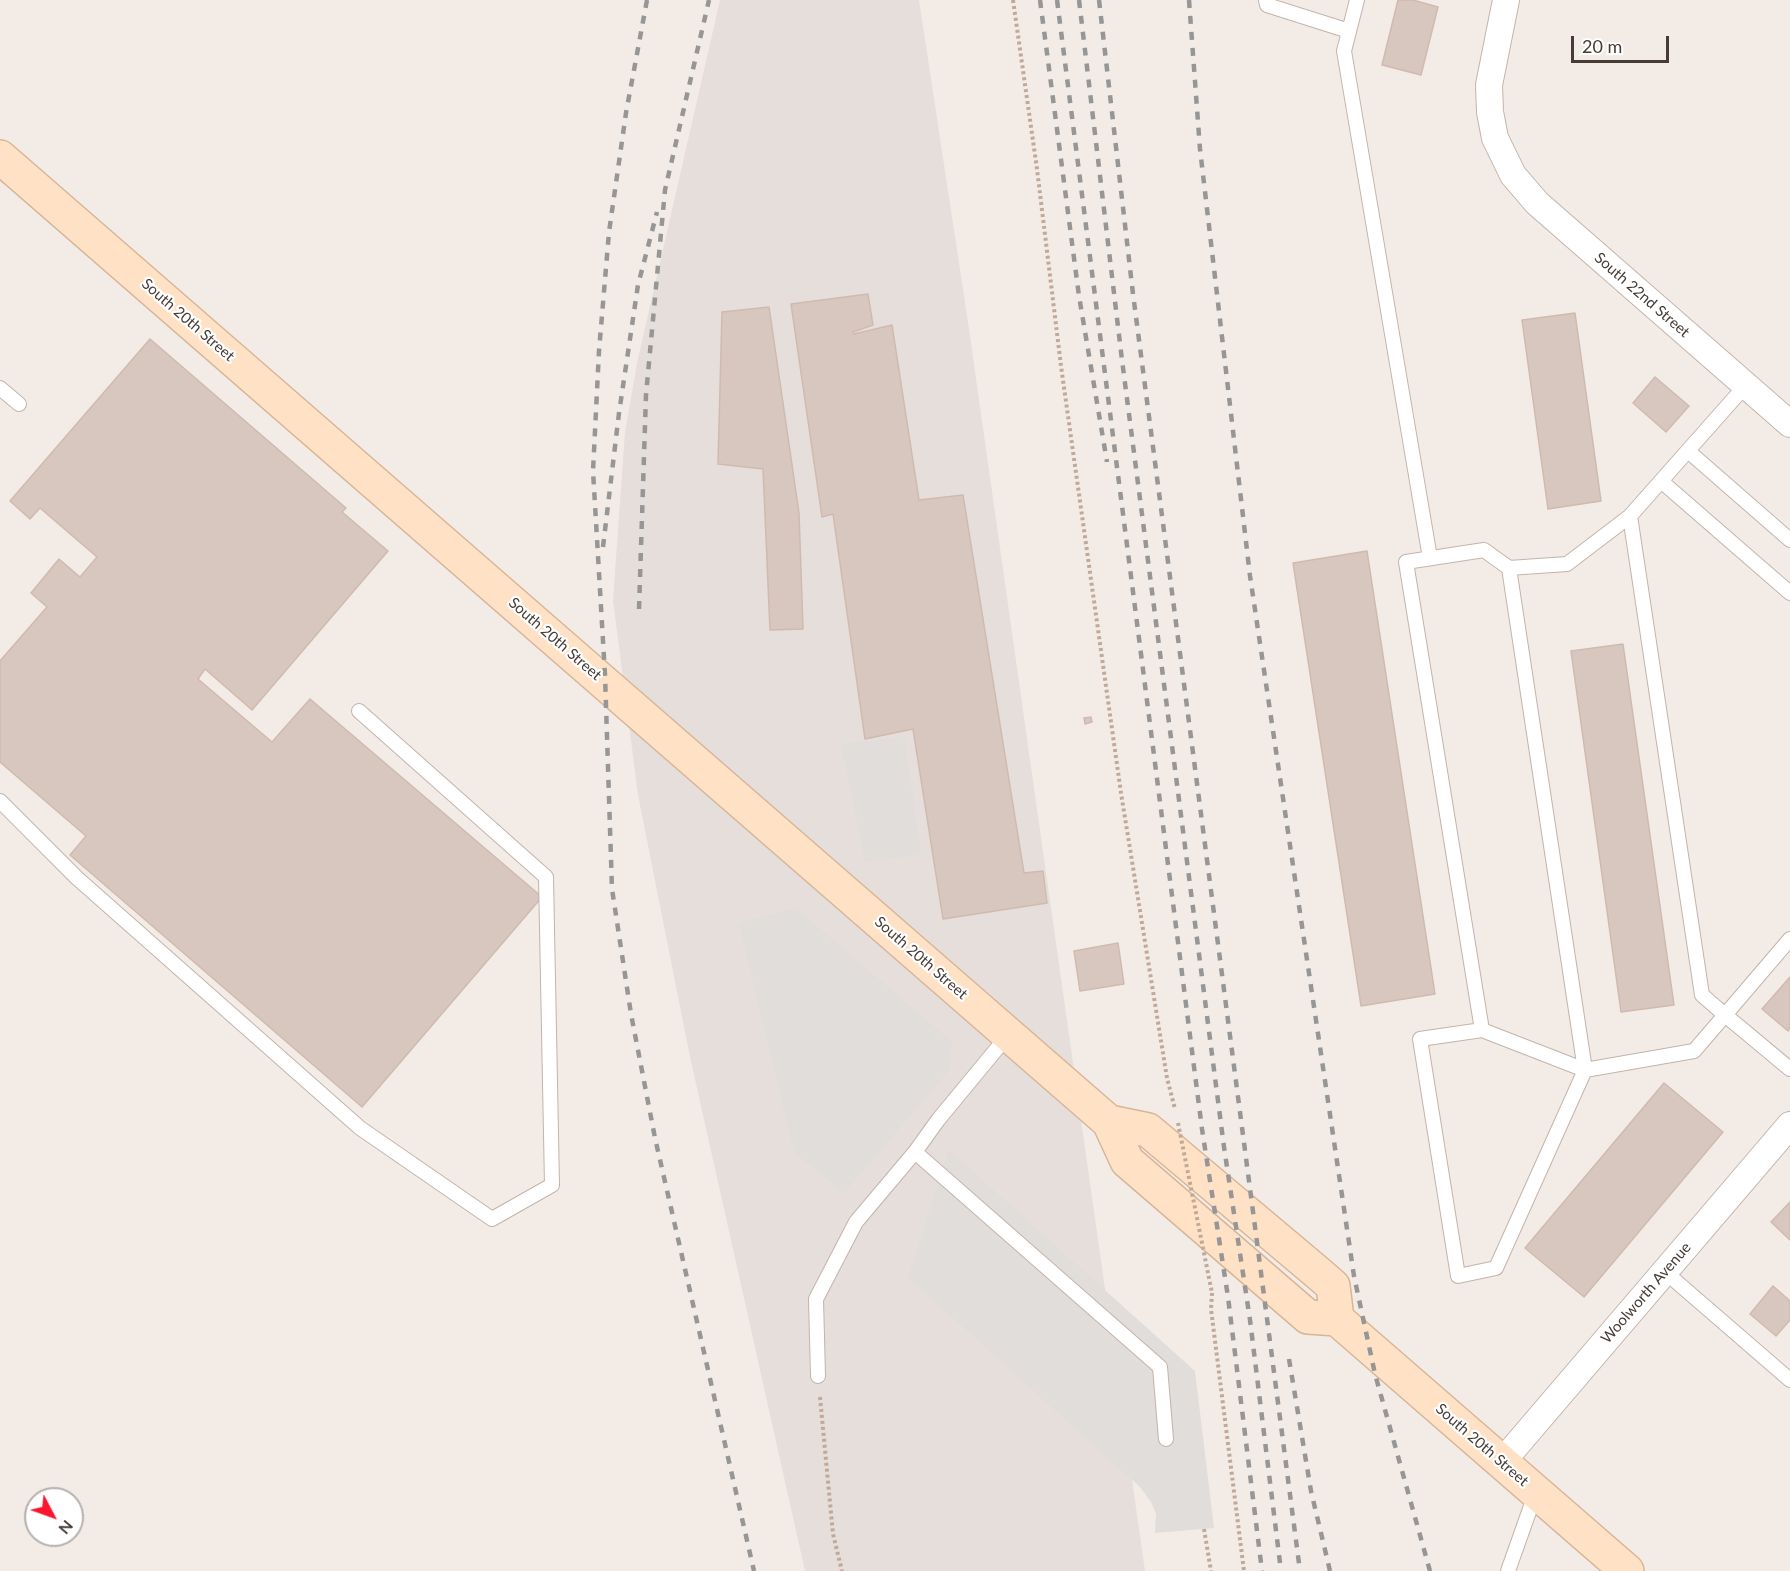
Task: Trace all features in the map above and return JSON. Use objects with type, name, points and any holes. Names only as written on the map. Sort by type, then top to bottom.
[{"type":"street","name":"South 22nd Street","points":[[1506,0],[1489,85],[1490,112],[1496,138],[1513,175],[1537,203],[1790,424]]},
{"type":"street","name":"South 20th Street","points":[[0,157],[1109,1122],[1148,1130],[1333,1286],[1337,1319],[1627,1571]]},
{"type":"street","name":"Woolworth Avenue","points":[[1502,1462],[1790,1125]]},
{"type":"lane","points":[[1266,0],[1267,5],[1349,31]]},
{"type":"lane","points":[[1357,0],[1344,51],[1430,558]]},
{"type":"lane","points":[[1482,1030],[1406,562],[1484,550],[1509,568],[1568,564],[1630,516],[1746,386]]},
{"type":"lane","points":[[0,388],[19,404]]},
{"type":"lane","points":[[1688,451],[1790,540]]},
{"type":"lane","points":[[1661,481],[1790,593]]},
{"type":"lane","points":[[1630,516],[1702,995],[1790,1069]]},
{"type":"lane","points":[[1509,568],[1585,1070],[1496,1268],[1458,1276],[1420,1039],[1482,1030],[1585,1070],[1694,1052],[1790,939]]},
{"type":"lane","points":[[0,801],[77,878],[360,1128],[492,1219],[552,1185],[546,877],[359,711]]},
{"type":"lane","points":[[818,1376],[816,1299],[856,1222],[1009,1034]]},
{"type":"lane","points":[[915,1152],[1160,1367],[1166,1439]]},
{"type":"lane","points":[[1664,1271],[1790,1380]]},
{"type":"lane","points":[[1508,1571],[1536,1492]]},
{"type":"path","points":[[1013,0],[1037,169],[1061,366],[1121,793],[1167,1078],[1212,1293],[1213,1320],[1244,1571]]},
{"type":"path","points":[[818,1376],[833,1534],[842,1571]]},
{"type":"path","points":[[1204,1529],[1211,1571]]},
{"type":"shaded area","points":[[720,0],[919,0],[968,322],[1145,1571],[805,1571],[690,1057],[638,795],[613,600],[625,432],[637,363]]},
{"type":"shaded area","points":[[904,736],[921,854],[865,862],[841,744]]},
{"type":"shaded area","points":[[796,908],[952,1042],[949,1070],[844,1193],[794,1152],[739,923]]},
{"type":"shaded area","points":[[949,1150],[1195,1371],[1214,1528],[1155,1533],[1156,1514],[1151,1502],[1140,1487],[908,1277]]},
{"type":"building","points":[[1398,0],[1413,0],[1438,7],[1421,75],[1382,65]]},
{"type":"building","points":[[868,294],[873,325],[853,332],[854,334],[892,325],[919,500],[963,495],[1024,873],[1043,871],[1047,903],[943,919],[913,729],[865,739],[833,514],[822,517],[791,304]]},
{"type":"building","points":[[769,307],[799,513],[803,629],[770,630],[763,469],[718,464],[722,312]]},
{"type":"building","points":[[1575,313],[1601,501],[1548,509],[1522,320]]},
{"type":"building","points":[[150,339],[346,508],[342,512],[388,551],[252,710],[205,669],[198,679],[272,742],[310,699],[542,897],[362,1107],[70,855],[86,836],[0,762],[0,661],[47,607],[31,593],[59,559],[80,577],[97,557],[40,508],[30,519],[10,501]]},
{"type":"building","points":[[1655,377],[1689,406],[1666,432],[1633,403]]},
{"type":"building","points":[[1367,551],[1435,994],[1361,1006],[1293,563]]},
{"type":"building","points":[[1623,644],[1674,1005],[1621,1012],[1571,651]]},
{"type":"building","points":[[1091,717],[1092,722],[1085,724],[1084,718]]},
{"type":"building","points":[[1118,943],[1124,984],[1080,991],[1074,951]]},
{"type":"building","points":[[1790,977],[1790,1028],[1788,1031],[1762,1009]]},
{"type":"building","points":[[1664,1083],[1723,1132],[1584,1297],[1525,1248]]},
{"type":"building","points":[[1790,1202],[1790,1240],[1771,1222]]},
{"type":"building","points":[[1773,1286],[1790,1301],[1790,1320],[1776,1336],[1750,1314]]},
{"type":"railway","points":[[647,0],[626,113],[609,232],[599,351],[593,471],[605,675],[612,889],[631,1014],[655,1138],[754,1571]]},
{"type":"railway","points":[[639,609],[646,395],[665,190],[709,0]]},
{"type":"railway","points":[[1040,0],[1079,296],[1107,462]]},
{"type":"railway","points":[[1057,0],[1202,1129],[1228,1297],[1262,1571]]},
{"type":"railway","points":[[1079,0],[1122,360],[1224,1147],[1250,1320],[1281,1571]]},
{"type":"railway","points":[[1099,0],[1133,294],[1300,1571]]},
{"type":"railway","points":[[1189,0],[1200,149],[1250,576],[1354,1276],[1375,1374],[1430,1571]]},
{"type":"railway","points":[[603,547],[619,413],[638,285],[657,212]]},
{"type":"railway","points":[[1289,1359],[1311,1491],[1330,1571]]}]
